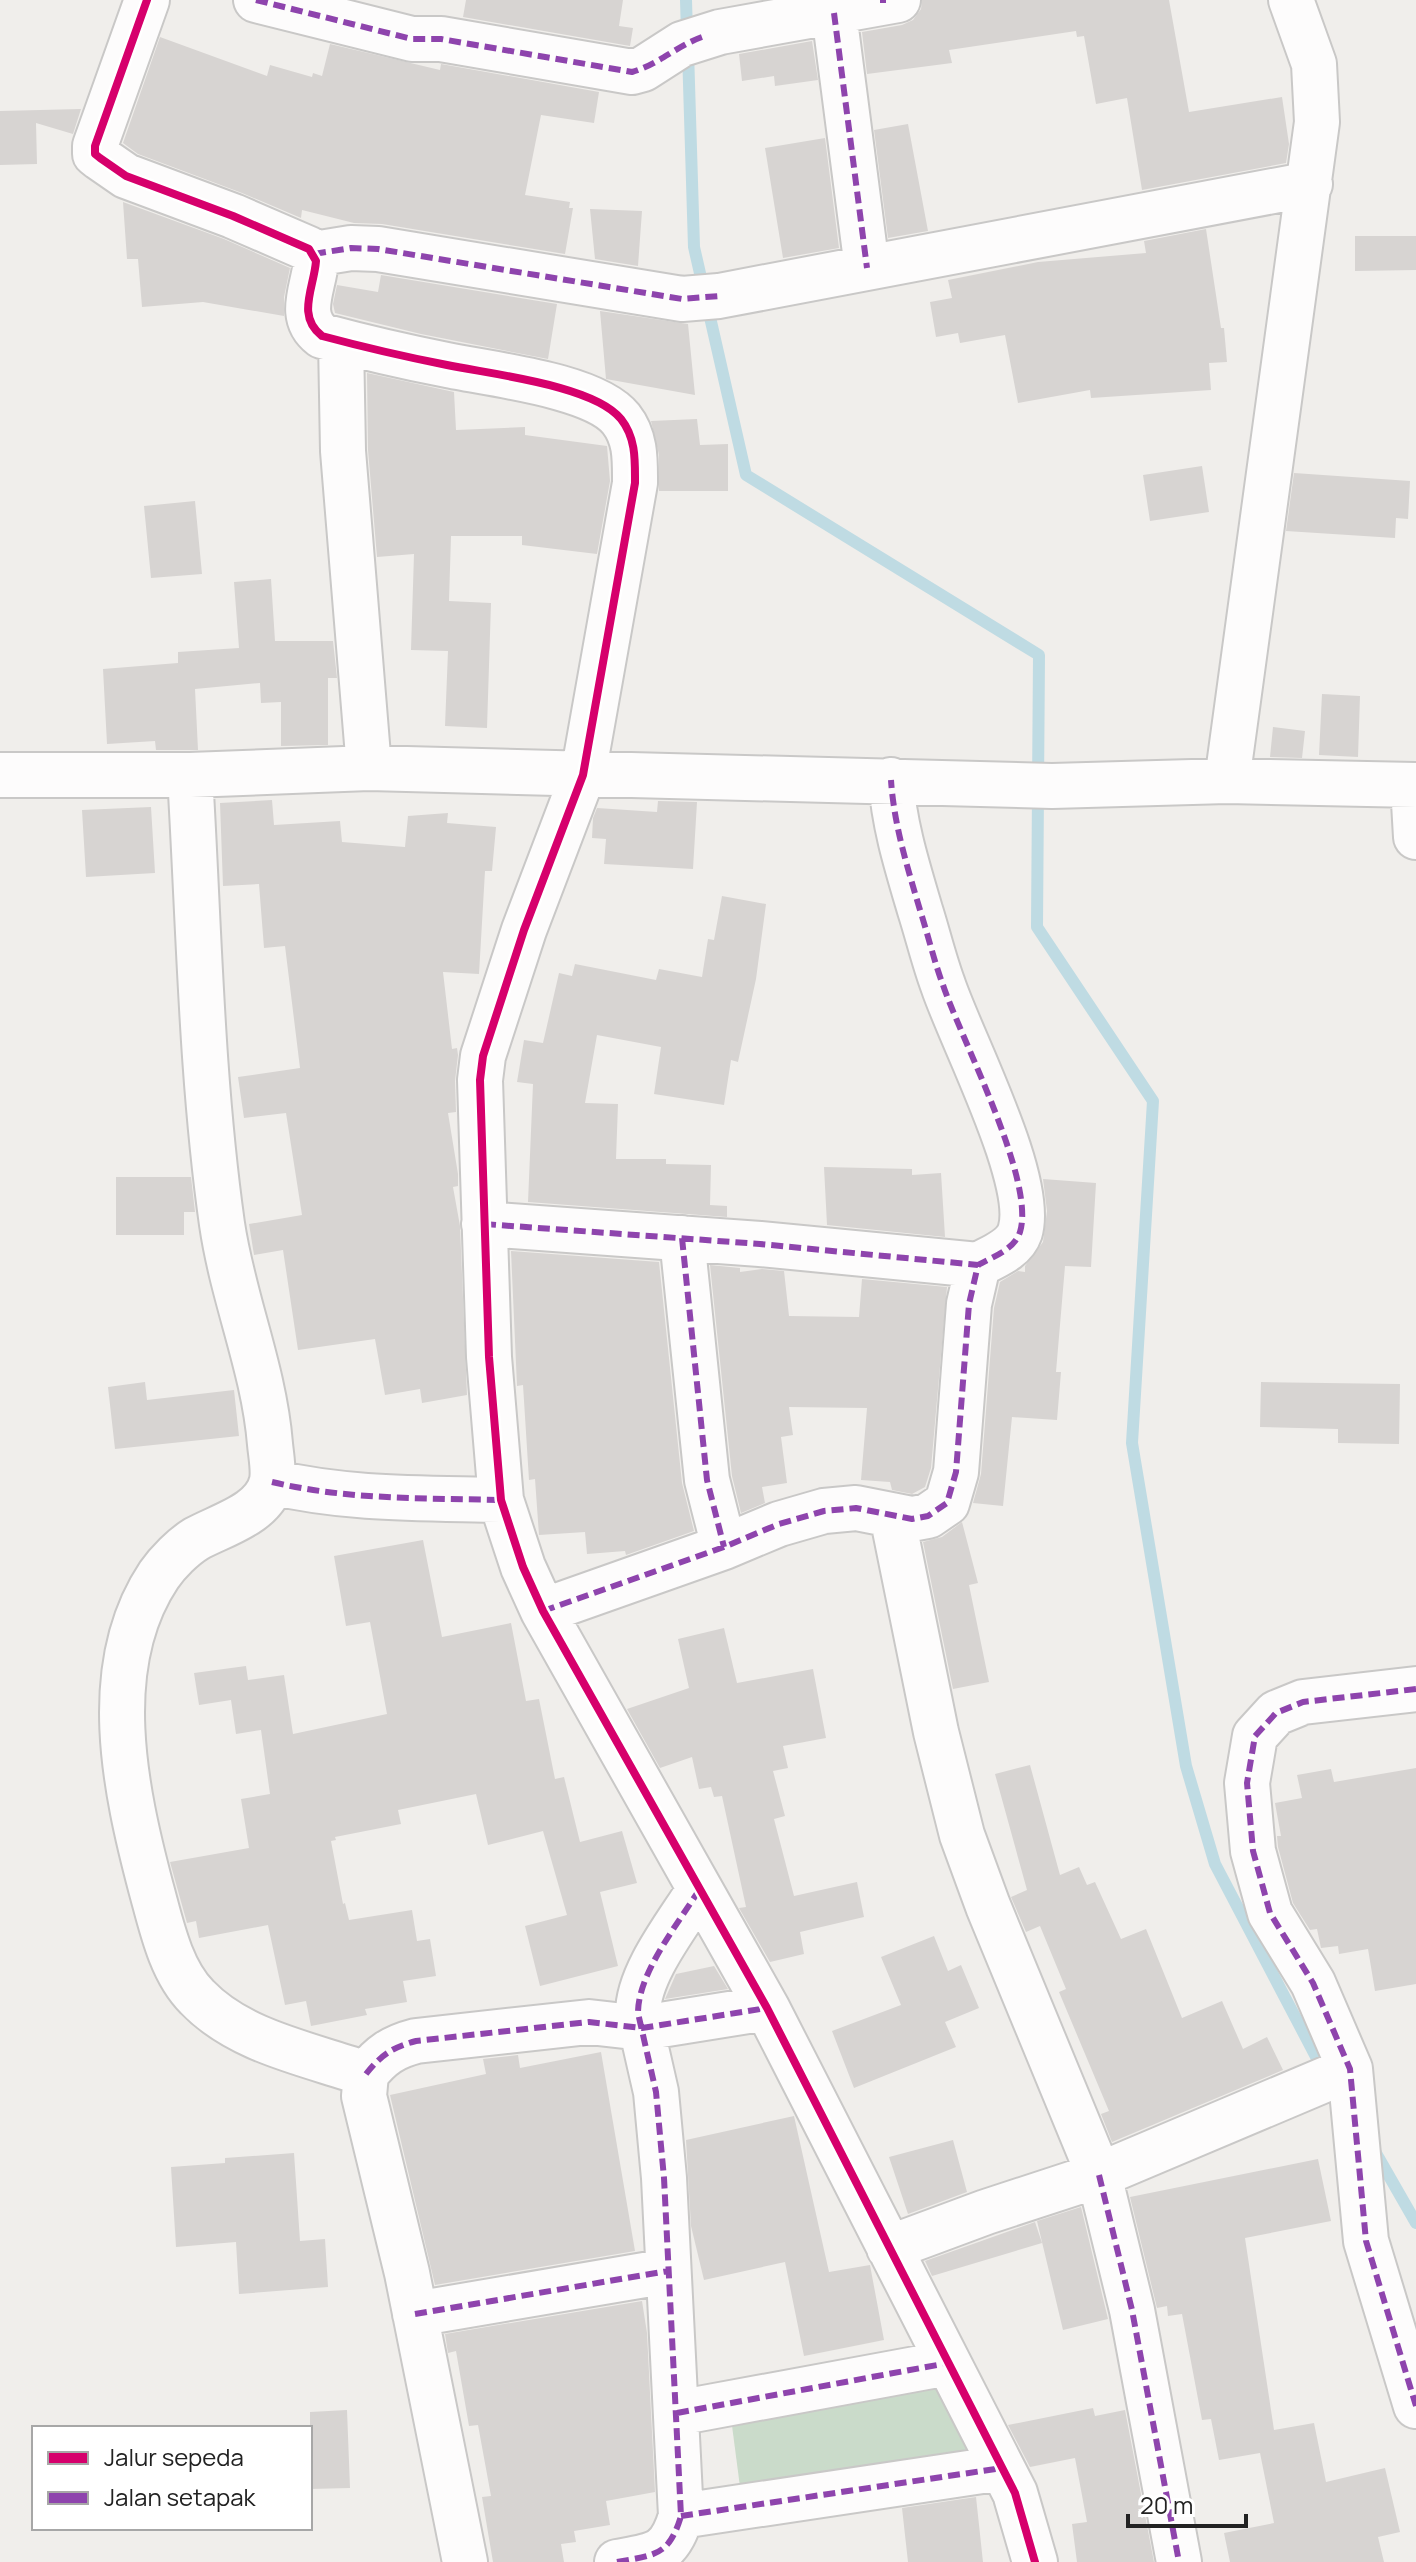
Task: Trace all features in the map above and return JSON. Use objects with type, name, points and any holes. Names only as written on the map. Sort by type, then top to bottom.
[{"type":"street","points":[[147,0],[95,146],[95,154],[126,176],[233,216],[309,249],[314,254],[316,267],[307,308],[308,318],[322,336],[549,385],[583,396],[619,416],[631,436],[635,450],[635,483],[583,775],[524,930],[483,1056],[479,1099],[489,1357],[501,1500],[523,1567],[543,1611],[767,2008],[1015,2493],[1035,2562]]},
{"type":"street","points":[[256,0],[412,39],[441,39],[630,71],[643,69],[692,41],[888,1]]},
{"type":"street","points":[[1227,781],[1317,122],[1314,64],[1291,0]]},
{"type":"street","points":[[834,13],[867,268]]},
{"type":"street","points":[[314,254],[351,248],[378,249],[700,297],[1310,184]]},
{"type":"street","points":[[341,341],[343,451],[369,768]]},
{"type":"street","points":[[0,775],[190,775],[369,768],[1052,786],[1227,781],[1414,785],[1416,837]]},
{"type":"street","points":[[190,775],[210,1105],[222,1225],[234,1290],[263,1395],[272,1482],[264,1497],[249,1511],[192,1541],[161,1572],[148,1593],[135,1624],[126,1661],[124,1743],[130,1797],[138,1839],[166,1941],[187,1986],[197,1998],[216,2015],[255,2037],[366,2074]]},
{"type":"street","points":[[484,1224],[682,1238],[978,1265],[1010,1247],[1020,1233],[1021,1201],[1015,1171],[943,985],[898,836],[891,780]]},
{"type":"street","points":[[682,1238],[707,1480],[724,1547]]},
{"type":"street","points":[[543,1611],[724,1547],[779,1524],[824,1511],[856,1508],[912,1519],[928,1516],[947,1503],[957,1458],[969,1304],[978,1265]]},
{"type":"street","points":[[272,1482],[309,1491],[354,1496],[501,1500]]},
{"type":"street","points":[[892,1515],[936,1732],[962,1835],[993,1919],[1099,2175],[1132,2310],[1179,2562]]},
{"type":"street","points":[[1416,1689],[1303,1702],[1276,1713],[1255,1736],[1247,1783],[1253,1851],[1270,1913],[1313,1983],[1350,2069],[1366,2241],[1416,2406]]},
{"type":"street","points":[[617,2562],[657,2554],[669,2545],[681,2516],[664,2178],[656,2092],[638,2003],[647,1974],[699,1890]]},
{"type":"street","points":[[465,2562],[415,2314],[364,2096],[366,2074],[379,2057],[397,2046],[416,2041],[589,2022],[642,2028],[767,2008]]},
{"type":"street","points":[[889,2248],[1099,2175],[1350,2069]]},
{"type":"street","points":[[415,2314],[668,2271]]},
{"type":"street","points":[[677,2413],[948,2363]]},
{"type":"street","points":[[681,2516],[1002,2468]]},
{"type":"green space","points":[[934,2342],[1003,2475],[740,2487],[728,2395]]},
{"type":"building","points":[[466,0],[623,0],[619,26],[633,28],[630,46],[463,17]]},
{"type":"building","points":[[922,0],[1169,0],[1189,112],[1282,97],[1289,144],[1286,163],[1142,190],[1127,98],[1096,104],[1084,36],[1077,37],[1076,31],[949,50],[952,63],[867,74],[862,32],[913,20],[921,9]]},
{"type":"building","points":[[160,37],[267,76],[270,65],[312,77],[313,73],[322,76],[330,44],[440,70],[441,64],[599,92],[594,123],[541,115],[525,195],[570,202],[569,208],[573,208],[565,254],[382,224],[354,223],[302,210],[301,218],[138,154],[123,143]]},
{"type":"building","points":[[812,41],[818,80],[775,86],[774,76],[742,81],[739,54]]},
{"type":"building","points":[[81,109],[73,134],[36,123],[37,164],[0,165],[0,111]]},
{"type":"building","points":[[908,124],[928,231],[888,238],[874,130]]},
{"type":"building","points":[[825,138],[839,248],[783,258],[765,148]]},
{"type":"building","points":[[123,202],[224,239],[290,268],[284,316],[203,302],[142,307],[138,259],[127,259]]},
{"type":"building","points":[[590,209],[642,211],[638,266],[595,259]]},
{"type":"building","points":[[1206,229],[1227,362],[1209,363],[1211,390],[1091,398],[1090,390],[1018,403],[1005,335],[960,343],[958,333],[936,337],[930,302],[952,298],[948,280],[1038,262],[1146,253],[1144,241]]},
{"type":"building","points":[[1355,236],[1416,236],[1416,270],[1355,271]]},
{"type":"building","points":[[381,275],[557,304],[548,359],[335,313],[333,304],[337,285],[378,292]]},
{"type":"building","points":[[600,311],[688,324],[695,395],[606,379]]},
{"type":"building","points":[[367,373],[454,392],[456,430],[525,427],[525,435],[607,446],[610,481],[597,554],[522,545],[522,536],[451,536],[449,601],[491,603],[487,728],[445,726],[448,651],[411,650],[414,554],[377,557],[368,450]]},
{"type":"building","points":[[697,419],[700,445],[728,444],[728,491],[659,491],[659,455],[651,421]]},
{"type":"building","points":[[1202,466],[1209,512],[1150,521],[1143,475]]},
{"type":"building","points":[[1294,473],[1410,481],[1408,519],[1396,518],[1395,538],[1286,531]]},
{"type":"building","points":[[195,501],[202,574],[151,578],[144,506]]},
{"type":"building","points":[[271,579],[275,641],[333,641],[337,678],[328,678],[328,745],[281,746],[281,702],[261,703],[260,683],[195,689],[198,750],[156,750],[155,741],[107,744],[103,669],[178,663],[178,652],[239,648],[234,582]]},
{"type":"building","points":[[1322,694],[1360,696],[1358,757],[1319,755]]},
{"type":"building","points":[[1273,727],[1305,731],[1302,758],[1270,757]]},
{"type":"building","points":[[272,800],[274,825],[340,821],[342,842],[405,847],[408,816],[448,813],[447,823],[496,827],[492,871],[485,871],[479,974],[443,972],[452,1049],[457,1048],[458,1055],[456,1112],[448,1113],[458,1174],[458,1186],[453,1187],[460,1226],[467,1395],[422,1403],[420,1389],[385,1395],[375,1339],[298,1350],[283,1250],[254,1255],[249,1224],[302,1215],[286,1113],[244,1118],[238,1077],[300,1068],[285,946],[264,948],[259,884],[223,886],[220,803]]},
{"type":"building","points":[[658,801],[697,802],[693,869],[604,864],[606,839],[592,838],[597,808],[657,812]]},
{"type":"building","points":[[151,807],[155,873],[86,877],[82,810]]},
{"type":"building","points":[[722,896],[766,904],[756,979],[738,1062],[731,1060],[724,1105],[654,1094],[661,1047],[597,1035],[585,1103],[618,1104],[616,1159],[666,1159],[666,1164],[711,1165],[710,1205],[727,1206],[727,1217],[528,1202],[533,1084],[517,1082],[524,1040],[543,1043],[559,973],[572,976],[575,964],[656,980],[659,969],[702,977],[708,939],[714,940]]},
{"type":"building","points":[[824,1167],[912,1169],[912,1175],[941,1173],[945,1237],[827,1225]]},
{"type":"building","points":[[116,1177],[191,1177],[195,1212],[184,1212],[184,1235],[116,1235]]},
{"type":"building","points":[[1043,1179],[1096,1183],[1091,1267],[1065,1266],[1056,1372],[1061,1372],[1057,1420],[1012,1417],[1003,1506],[973,1503],[981,1474],[994,1308],[1000,1282],[1018,1271],[1025,1272],[1025,1266],[1043,1242],[1047,1211]]},
{"type":"building","points":[[511,1251],[659,1262],[682,1483],[694,1531],[626,1555],[625,1551],[587,1554],[585,1532],[539,1535],[535,1479],[529,1480],[523,1385],[517,1386]]},
{"type":"building","points":[[710,1265],[740,1268],[740,1272],[762,1269],[784,1271],[789,1316],[859,1317],[862,1279],[947,1287],[931,1468],[925,1487],[912,1494],[892,1490],[890,1482],[861,1480],[867,1408],[789,1407],[793,1435],[781,1437],[787,1483],[762,1487],[765,1503],[741,1513],[732,1476]]},
{"type":"building","points":[[145,1382],[147,1400],[234,1390],[239,1436],[115,1449],[108,1387]]},
{"type":"building","points":[[1261,1382],[1400,1384],[1399,1444],[1338,1443],[1338,1429],[1260,1427]]},
{"type":"building","points":[[962,1522],[978,1583],[969,1585],[989,1682],[953,1689],[923,1542],[942,1537]]},
{"type":"building","points":[[423,1540],[442,1637],[511,1623],[526,1701],[539,1699],[555,1779],[564,1777],[580,1842],[622,1831],[637,1883],[600,1892],[618,1966],[540,1986],[525,1926],[567,1915],[543,1831],[488,1845],[476,1794],[398,1810],[401,1824],[335,1837],[336,1840],[331,1841],[349,1920],[412,1910],[417,1941],[430,1939],[436,1976],[403,1981],[407,2002],[365,2009],[367,2015],[311,2026],[306,2001],[285,2005],[268,1925],[199,1938],[196,1921],[187,1923],[170,1862],[249,1848],[241,1799],[270,1794],[261,1730],[236,1734],[231,1700],[199,1705],[194,1673],[246,1666],[248,1680],[284,1675],[293,1734],[387,1714],[370,1622],[346,1626],[334,1556]]},
{"type":"building","points":[[724,1628],[737,1683],[813,1669],[826,1738],[783,1746],[788,1768],[773,1771],[785,1816],[774,1819],[794,1896],[857,1882],[864,1917],[800,1932],[804,1954],[770,1962],[739,1908],[746,1907],[722,1796],[714,1797],[711,1787],[699,1789],[692,1757],[660,1768],[627,1709],[689,1688],[678,1639]]},
{"type":"building","points":[[1030,1765],[1060,1875],[1079,1867],[1087,1885],[1095,1882],[1121,1939],[1146,1929],[1182,2018],[1222,2001],[1243,2049],[1267,2037],[1283,2070],[1112,2142],[1101,2114],[1109,2111],[1059,1992],[1066,1989],[1040,1926],[1026,1932],[1011,1897],[1027,1890],[995,1774]]},
{"type":"building","points":[[1416,1768],[1416,1984],[1375,1991],[1368,1949],[1339,1954],[1338,1946],[1321,1948],[1317,1929],[1310,1930],[1293,1903],[1278,1847],[1277,1836],[1281,1836],[1275,1803],[1302,1798],[1297,1775],[1331,1769],[1334,1782]]},
{"type":"building","points":[[934,1936],[948,1971],[961,1965],[979,2008],[945,2022],[956,2047],[854,2088],[832,2031],[901,2005],[881,1957]]},
{"type":"building","points":[[714,1966],[728,1989],[665,1999],[676,1974]]},
{"type":"building","points":[[601,2052],[635,2251],[435,2285],[390,2095],[486,2074],[483,2059],[518,2055],[520,2068]]},
{"type":"building","points":[[794,2116],[829,2272],[870,2265],[884,2340],[804,2356],[785,2262],[704,2280],[691,2226],[686,2140]]},
{"type":"building","points":[[953,2140],[967,2192],[908,2214],[889,2157]]},
{"type":"building","points":[[294,2153],[300,2241],[325,2239],[328,2287],[239,2294],[236,2242],[176,2247],[171,2167],[225,2163],[225,2158]]},
{"type":"building","points":[[1318,2159],[1331,2221],[1245,2238],[1274,2430],[1314,2423],[1326,2482],[1385,2468],[1400,2532],[1378,2537],[1384,2562],[1230,2562],[1224,2533],[1274,2523],[1260,2453],[1219,2460],[1211,2419],[1202,2420],[1182,2314],[1168,2316],[1167,2306],[1157,2308],[1130,2197]]},
{"type":"building","points":[[1081,2207],[1108,2319],[1063,2330],[1037,2221]]},
{"type":"building","points":[[1035,2222],[1042,2243],[932,2276],[925,2261]]},
{"type":"building","points":[[642,2301],[647,2333],[655,2492],[606,2501],[610,2525],[574,2531],[576,2542],[561,2544],[564,2562],[493,2562],[482,2497],[491,2496],[478,2425],[469,2426],[456,2351],[448,2353],[445,2334]]},
{"type":"building","points":[[1093,2408],[1095,2416],[1125,2410],[1154,2562],[1077,2562],[1072,2524],[1087,2522],[1075,2458],[1030,2467],[1008,2425]]},
{"type":"building","points":[[347,2410],[350,2488],[312,2489],[310,2412]]},
{"type":"building","points":[[976,2497],[983,2562],[908,2562],[902,2508]]},
{"type":"waterway","points":[[686,0],[687,33]]},
{"type":"waterway","points":[[688,51],[694,247],[746,475],[1039,655],[1037,927],[1153,1101],[1132,1443],[1186,1766],[1215,1864],[1324,2072]]},
{"type":"waterway","points":[[1373,2148],[1416,2223]]},
{"type":"marked path","points":[[256,0],[412,39],[441,39],[632,72],[702,37]]},
{"type":"marked path","points":[[834,13],[867,268]]},
{"type":"marked path","points":[[314,254],[351,248],[378,249],[682,299],[719,296]]},
{"type":"marked path","points":[[543,1611],[724,1547],[779,1524],[824,1511],[856,1508],[912,1519],[928,1516],[947,1503],[956,1472],[969,1304],[978,1265],[1013,1244],[1020,1232],[1022,1209],[1007,1146],[937,967],[902,845],[891,780]]},
{"type":"marked path","points":[[484,1224],[760,1244],[978,1265]]},
{"type":"marked path","points":[[682,1238],[707,1480],[724,1547]]},
{"type":"marked path","points":[[272,1482],[357,1495],[501,1500]]},
{"type":"marked path","points":[[1416,1689],[1303,1702],[1276,1713],[1255,1736],[1247,1783],[1253,1851],[1270,1913],[1313,1983],[1350,2069],[1366,2241],[1416,2406]]},
{"type":"marked path","points":[[617,2562],[659,2551],[671,2539],[681,2516],[664,2178],[656,2092],[638,2013],[652,1965],[699,1890]]},
{"type":"marked path","points":[[366,2074],[388,2053],[416,2041],[589,2022],[642,2028],[767,2008]]},
{"type":"marked path","points":[[1099,2175],[1132,2310],[1179,2562]]},
{"type":"marked path","points":[[415,2314],[668,2271]]},
{"type":"marked path","points":[[677,2413],[948,2363]]},
{"type":"marked path","points":[[681,2516],[1002,2468]]},
{"type":"cycle path","points":[[147,0],[95,146],[95,154],[126,176],[233,216],[309,249],[316,261],[308,311],[314,328],[322,336],[565,389],[607,407],[621,419],[630,434],[635,483],[583,775],[524,930],[483,1056],[480,1080],[489,1357],[501,1500],[523,1567],[543,1611],[767,2008],[1015,2493],[1035,2562]]}]
